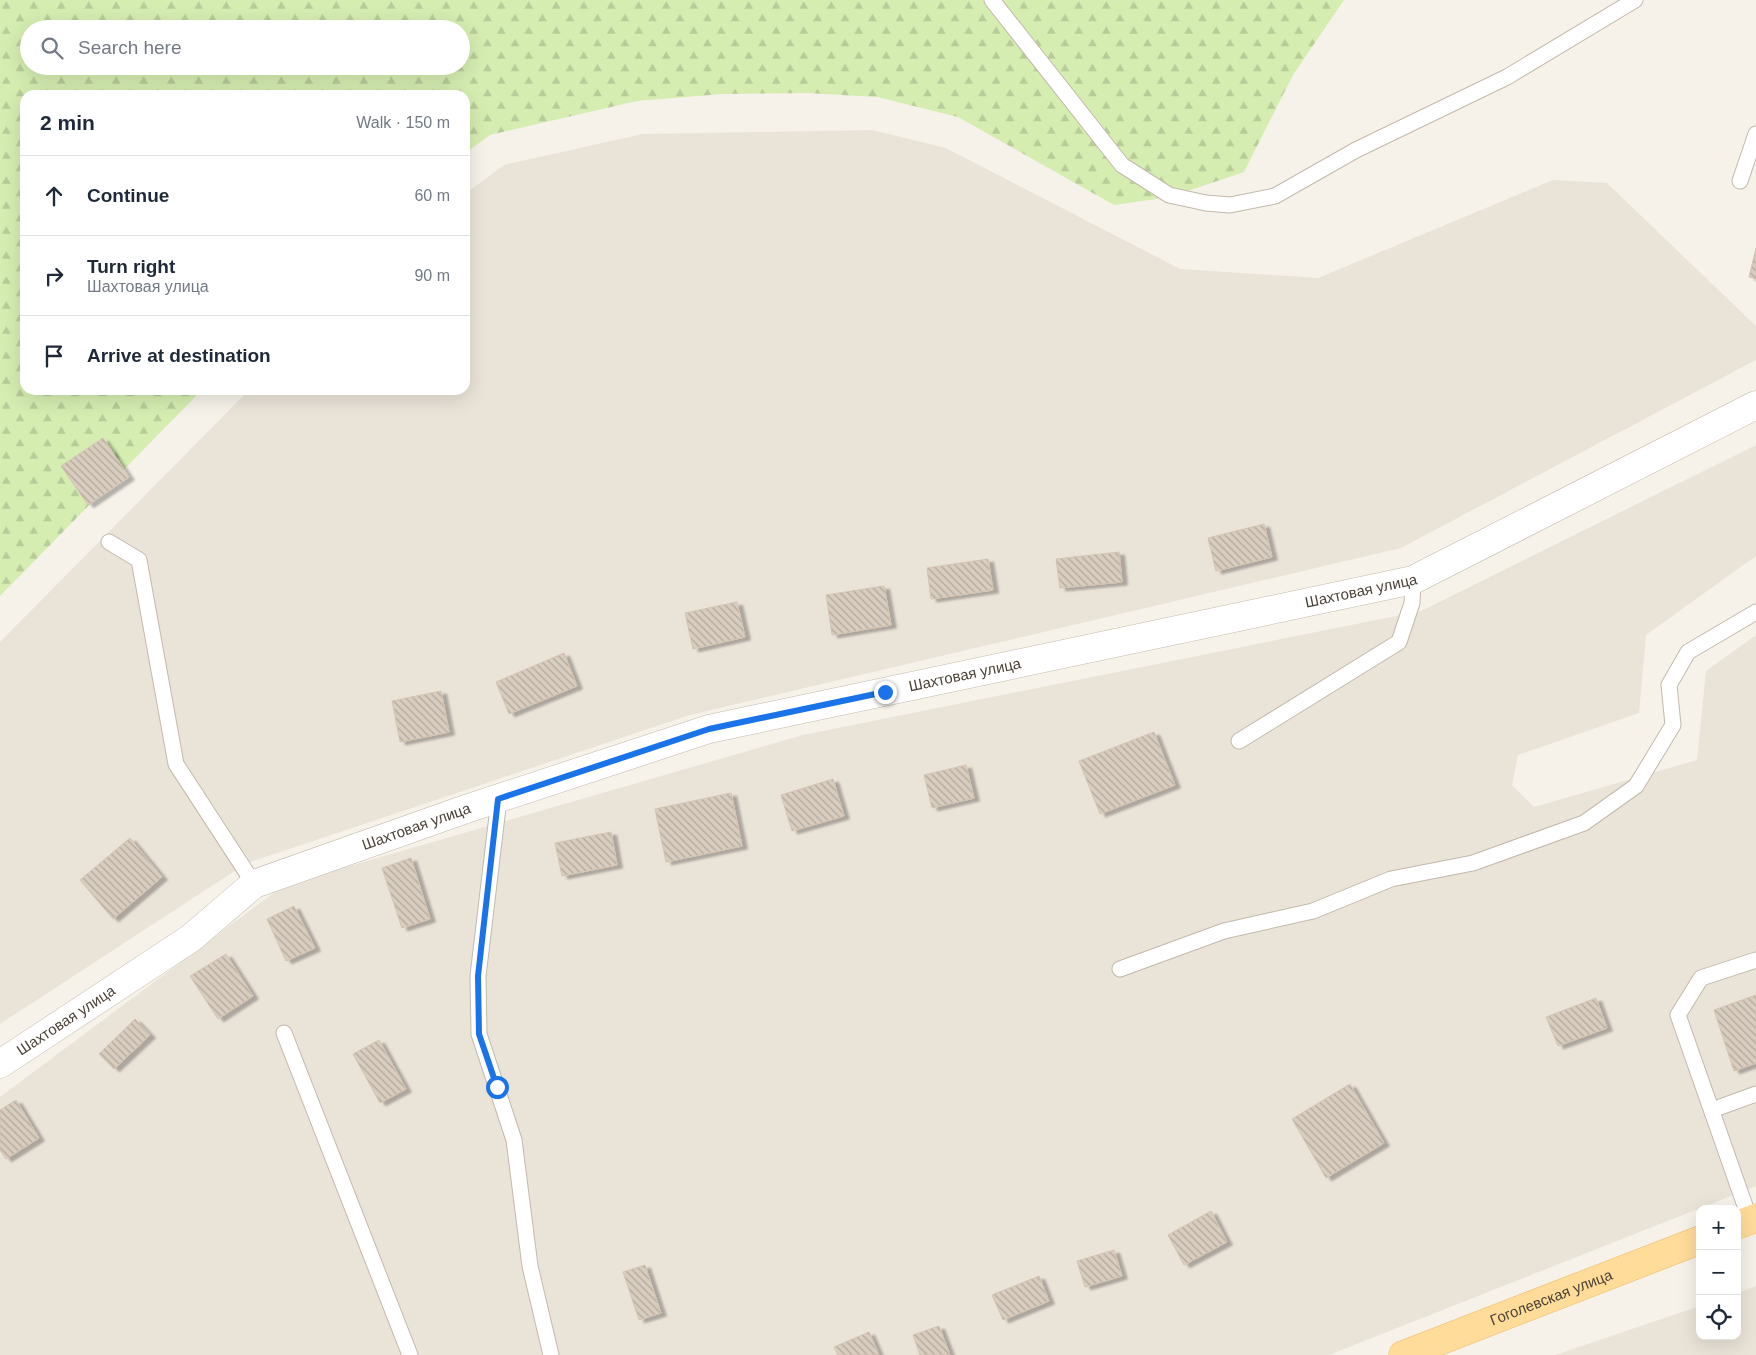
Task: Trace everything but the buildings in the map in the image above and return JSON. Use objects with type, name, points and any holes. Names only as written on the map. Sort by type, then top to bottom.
[{"type":"main road","name":"Гоголевская улица","points":[[1403,1355],[1696,1242]]},
{"type":"street","name":"Шахтовая улица","points":[[0,1064],[191,938],[254,884],[498,799],[709,729],[1412,580],[1756,405]]},
{"type":"lane","points":[[992,0],[1122,166],[1169,195],[1206,203],[1230,205],[1275,196],[1356,150],[1507,77],[1636,0]]},
{"type":"lane","points":[[1740,181],[1756,134]]},
{"type":"lane","points":[[109,542],[139,560],[176,764],[254,884]]},
{"type":"lane","points":[[1239,741],[1399,642],[1412,603],[1412,580]]},
{"type":"lane","points":[[1120,969],[1224,931],[1313,911],[1391,879],[1473,863],[1584,823],[1636,786],[1673,725],[1669,684],[1688,652],[1756,612]]},
{"type":"lane","points":[[498,799],[478,976],[479,1034],[514,1140],[530,1266],[551,1355]]},
{"type":"lane","points":[[1748,1221],[1712,1110],[1678,1015],[1701,978],[1756,960]]},
{"type":"lane","points":[[284,1033],[410,1355]]},
{"type":"lane","points":[[1712,1110],[1756,1094]]},
{"type":"shaded area","points":[[872,130],[946,148],[1180,269],[1318,278],[1553,180],[1607,183],[1756,326],[1756,360],[1401,548],[690,715],[247,863],[0,1024],[0,642],[244,395],[470,395],[470,190],[504,165],[642,134]]},
{"type":"shaded area","points":[[1756,445],[1756,556],[1646,635],[1639,713],[1518,755],[1512,785],[1534,807],[1697,760],[1706,671],[1756,635],[1756,1186],[1708,1205],[1696,1205],[1696,1210],[1329,1355],[0,1355],[0,1097],[284,885],[803,735],[1421,611]]},
{"type":"shaded area","points":[[1756,1286],[1756,1355],[1555,1355],[1696,1307],[1696,1340],[1741,1340],[1741,1292]]},
{"type":"green space","points":[[0,0],[1344,0],[1293,75],[1244,172],[1170,197],[1114,205],[958,117],[877,97],[807,93],[722,94],[637,101],[490,135],[470,149],[470,90],[20,90],[20,395],[197,395],[0,596]]},
{"type":"route","points":[[497,1087],[479,1034],[478,976],[498,799],[709,729],[885,692]]}]
